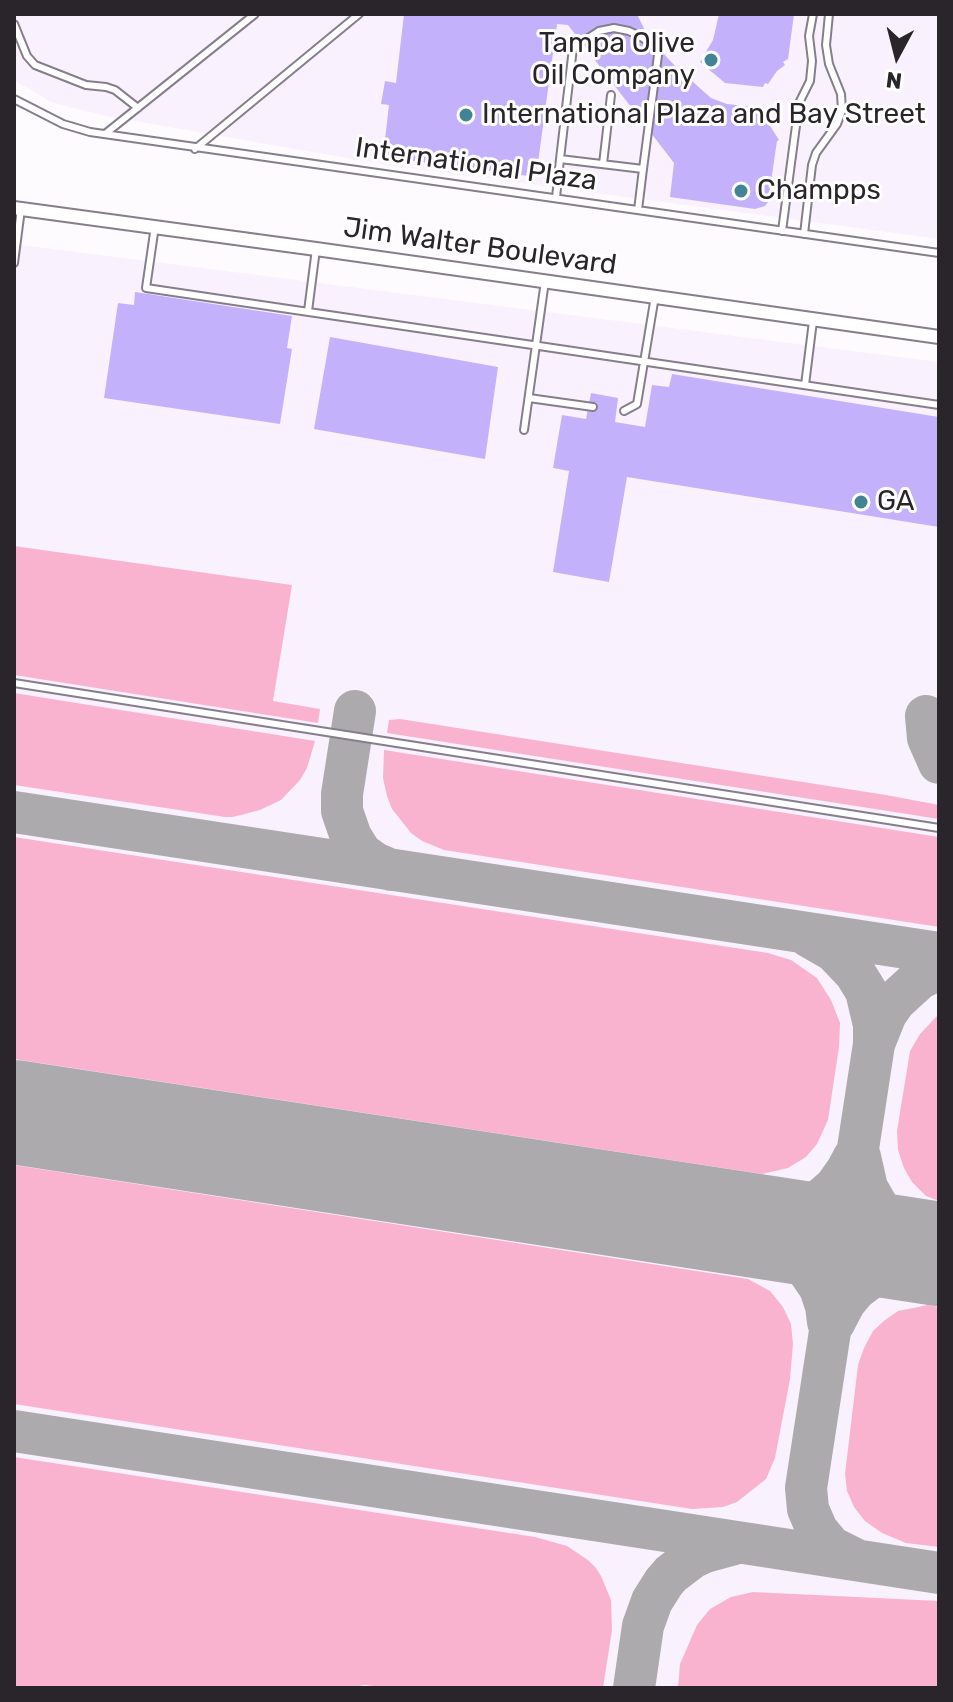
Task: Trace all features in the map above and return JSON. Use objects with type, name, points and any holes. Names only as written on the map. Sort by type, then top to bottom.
[{"type":"street","name":"Jim Walter Boulevard","points":[[18,208],[939,337]]},
{"type":"lane","points":[[104,134],[255,14]]},
{"type":"lane","points":[[195,149],[349,17],[359,14]]},
{"type":"lane","points":[[782,231],[799,103],[810,81],[812,61],[809,36],[813,14]]},
{"type":"lane","points":[[804,234],[812,165],[842,111],[841,94],[829,64],[826,45],[829,14]]},
{"type":"lane","points":[[14,24],[27,56],[35,65],[86,85],[115,90],[138,108]]},
{"type":"lane","points":[[556,198],[573,48],[599,31],[614,28],[641,37],[658,55],[638,210]]},
{"type":"lane","points":[[603,164],[611,95]]},
{"type":"lane","name":"International Plaza","points":[[14,99],[63,124],[90,132],[939,253]]},
{"type":"lane","points":[[560,159],[643,169]]},
{"type":"lane","points":[[14,263],[18,208]]},
{"type":"lane","points":[[155,226],[146,288],[939,405]]},
{"type":"lane","points":[[308,311],[316,249]]},
{"type":"lane","points":[[524,430],[545,281]]},
{"type":"lane","points":[[624,411],[637,404],[655,296]]},
{"type":"lane","points":[[805,385],[813,319]]},
{"type":"lane","points":[[529,398],[593,407]]},
{"type":"lane","points":[[14,683],[939,828]]},
{"type":"shaded area","points":[[14,14],[939,14],[939,239],[387,165],[106,116],[53,103],[14,80]]},
{"type":"shaded area","points":[[14,244],[939,362],[939,1688],[14,1688]]},
{"type":"shaded area","points":[[14,546],[292,585],[273,701],[320,709],[318,723],[14,675]]},
{"type":"shaded area","points":[[14,693],[315,741],[307,768],[281,800],[260,810],[233,817],[14,785]]},
{"type":"shaded area","points":[[400,719],[886,795],[939,805],[939,819],[387,733],[389,720]]},
{"type":"shaded area","points":[[384,750],[939,837],[939,927],[444,850],[411,833],[392,809],[383,778]]},
{"type":"shaded area","points":[[14,837],[768,953],[791,960],[817,978],[831,1000],[840,1023],[828,1120],[817,1144],[806,1157],[788,1168],[762,1174],[14,1059]]},
{"type":"shaded area","points":[[939,1014],[939,1201],[926,1196],[912,1182],[898,1150],[897,1131],[910,1051],[920,1034]]},
{"type":"shaded area","points":[[14,1165],[748,1279],[770,1291],[791,1324],[790,1379],[775,1458],[766,1479],[737,1502],[723,1507],[692,1509],[14,1404]]},
{"type":"shaded area","points":[[928,1305],[939,1307],[939,1547],[906,1543],[882,1533],[865,1521],[847,1491],[845,1474],[858,1365],[864,1348],[873,1331],[898,1311]]},
{"type":"shaded area","points":[[14,1457],[535,1537],[567,1546],[596,1568],[611,1600],[612,1630],[603,1688],[391,1688],[365,1685],[346,1688],[14,1688]]},
{"type":"shaded area","points":[[753,1592],[939,1601],[939,1688],[678,1688],[680,1664],[697,1625],[710,1609],[731,1597]]},
{"type":"building","name":"International Plaza and Bay Street","points":[[404,14],[637,14],[648,37],[711,98],[727,104],[763,108],[779,140],[768,202],[755,209],[670,197],[674,163],[568,25],[557,24],[536,177],[383,157],[389,105],[381,104],[385,81],[396,83]]},
{"type":"building","name":"International Plaza and Bay Street","points":[[719,14],[794,14],[788,59],[768,84],[765,83],[763,87],[725,83],[700,62],[713,40]]},
{"type":"building","points":[[135,292],[292,316],[287,348],[292,349],[280,424],[104,398],[118,303],[134,305]]},
{"type":"building","points":[[330,337],[498,367],[485,459],[314,429]]},
{"type":"building","name":"GA","points":[[672,374],[939,417],[939,527],[627,477],[609,582],[553,572],[569,471],[553,468],[562,415],[586,419],[591,393],[618,398],[615,422],[645,427],[652,385],[669,387]]},
{"type":"taxiway","points":[[355,711],[342,811],[351,837],[361,853],[391,870]]},
{"type":"taxiway","points":[[926,716],[928,738],[939,763]]},
{"type":"taxiway","points":[[14,812],[939,953]]},
{"type":"taxiway","points":[[808,936],[834,951],[855,973],[866,991],[874,1025],[874,1044],[806,1488],[808,1509],[817,1530],[831,1547],[855,1559]]},
{"type":"taxiway","points":[[874,1044],[895,1001],[919,979],[939,969]]},
{"type":"taxiway","points":[[603,1199],[749,1221],[770,1221],[796,1214],[819,1201],[835,1187],[854,1157]]},
{"type":"taxiway","points":[[860,1157],[867,1188],[882,1214],[910,1239],[939,1250]]},
{"type":"taxiway","points":[[734,1226],[771,1238],[801,1260],[820,1288],[828,1322]]},
{"type":"taxiway","points":[[834,1323],[856,1289],[881,1270],[910,1260],[939,1258]]},
{"type":"taxiway","points":[[14,1431],[939,1573]]},
{"type":"taxiway","points":[[634,1688],[643,1626],[652,1601],[664,1582],[692,1558],[738,1543]]},
{"type":"runway","points":[[14,1112],[939,1254]]},
{"type":"place","name":"Tampa Olive Oil Company","points":[[711,60]]},
{"type":"place","name":"International Plaza and Bay Street","points":[[466,115]]},
{"type":"place","name":"Champps","points":[[741,191]]},
{"type":"place","name":"GA","points":[[861,502]]}]
